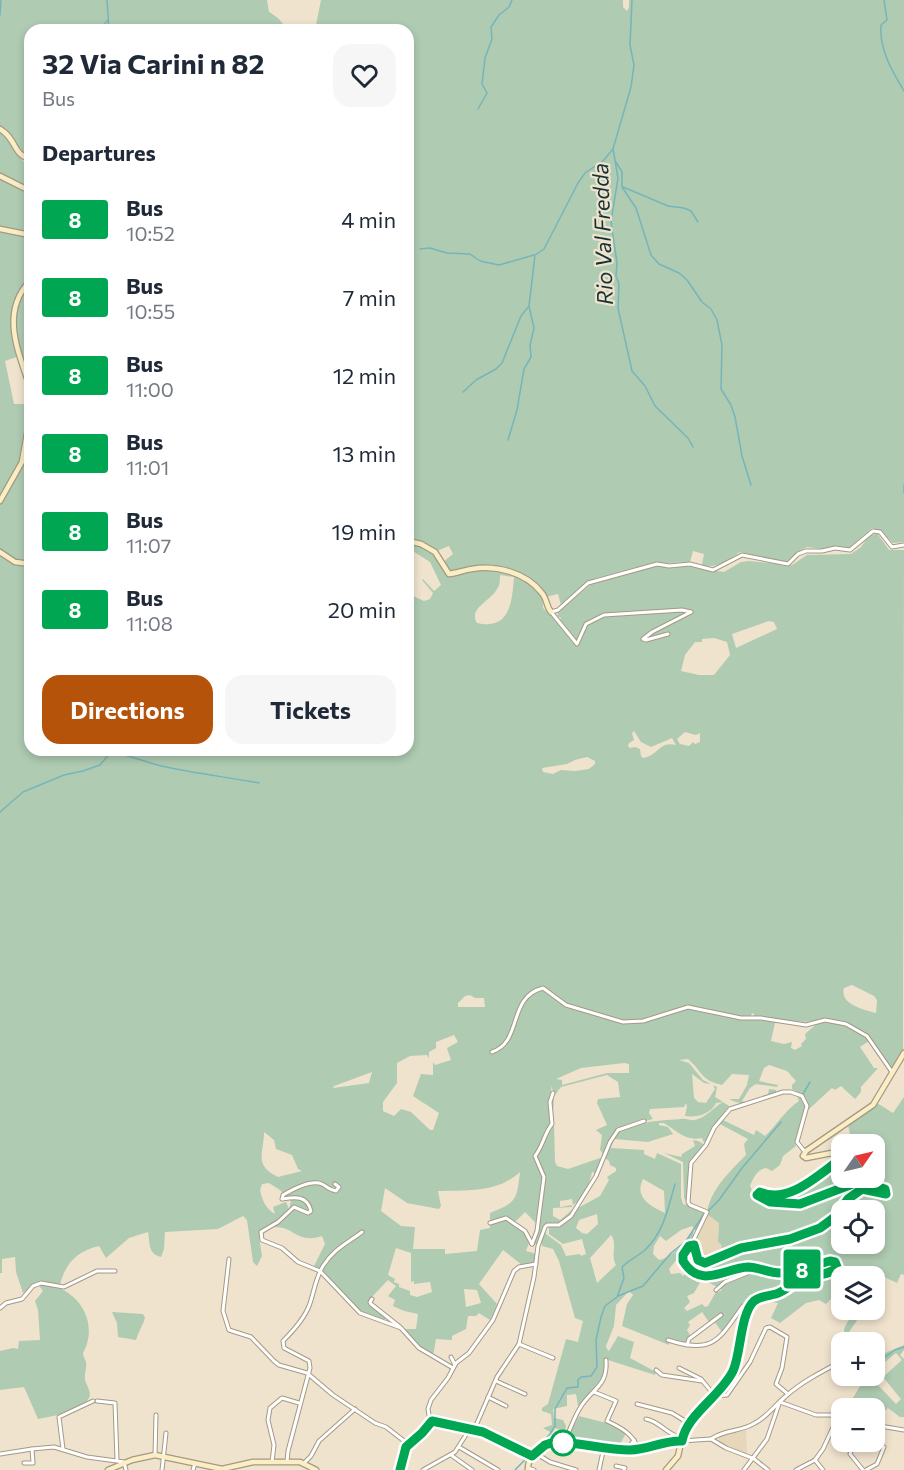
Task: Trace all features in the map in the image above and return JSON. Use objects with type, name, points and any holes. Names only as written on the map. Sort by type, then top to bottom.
[{"type":"street","points":[[0,129],[10,137],[18,153],[24,156]]},
{"type":"street","points":[[0,176],[24,188]]},
{"type":"street","points":[[0,229],[24,234]]},
{"type":"street","points":[[24,289],[16,300],[11,321],[15,345],[24,370]]},
{"type":"street","points":[[0,501],[22,462],[24,451]]},
{"type":"street","points":[[551,612],[558,610],[588,583],[657,564],[669,566],[690,564],[713,570],[742,555],[788,564],[798,554],[806,551],[836,548],[850,550],[873,531],[881,532],[892,547],[904,545]]},
{"type":"street","points":[[414,543],[435,552],[449,574],[474,568],[485,568],[520,575],[541,592],[548,608],[576,644],[586,624],[604,615],[690,610],[691,614],[668,623],[642,639],[644,641],[668,634]]},
{"type":"street","points":[[0,552],[15,562],[24,563]]},
{"type":"street","points":[[492,1052],[501,1049],[509,1040],[522,1003],[543,988],[566,1005],[623,1022],[643,1021],[688,1007],[741,1018],[761,1018],[806,1025],[825,1020],[846,1024],[867,1036],[892,1072]]},
{"type":"street","points":[[805,1152],[873,1106],[904,1053]]},
{"type":"street","points":[[666,1470],[678,1456],[682,1438],[691,1421],[715,1395],[736,1365],[740,1339],[751,1305],[758,1299],[777,1294],[797,1281],[832,1272],[837,1267],[835,1262],[830,1261],[785,1273],[748,1267],[719,1275],[699,1274],[690,1269],[683,1261],[685,1252],[691,1245],[707,1212],[688,1202],[691,1162],[730,1109],[783,1092],[802,1096],[807,1106],[797,1142],[805,1152],[803,1156],[806,1158],[831,1153]]},
{"type":"street","points":[[532,1244],[537,1231],[544,1177],[535,1156],[552,1124],[550,1102],[553,1093]]},
{"type":"street","points":[[474,1430],[496,1381],[519,1344],[538,1246],[545,1227],[547,1224],[559,1225],[571,1216],[596,1176],[610,1142],[618,1130],[644,1121]]},
{"type":"street","points":[[831,1166],[790,1192],[770,1196],[760,1192],[757,1195],[770,1202],[800,1204],[840,1188]]},
{"type":"street","points":[[335,1184],[339,1187],[336,1191],[322,1184],[312,1183],[283,1194],[282,1199],[299,1197],[305,1200],[311,1211],[308,1213],[294,1207],[278,1222],[261,1232],[262,1240],[282,1248],[298,1262],[320,1271],[360,1313],[401,1328]]},
{"type":"street","points":[[691,1245],[696,1247],[698,1260],[708,1262],[741,1248],[790,1239],[820,1228],[835,1217],[848,1199],[862,1189],[886,1194],[885,1189],[881,1188]]},
{"type":"street","points":[[490,1223],[506,1218],[525,1231],[532,1244],[538,1246]]},
{"type":"street","points":[[287,1470],[288,1451],[309,1361],[295,1355],[282,1345],[283,1341],[302,1320],[320,1271],[341,1245],[362,1232]]},
{"type":"street","points":[[229,1258],[223,1311],[229,1330],[251,1337],[279,1365],[307,1373],[333,1395],[375,1423],[386,1427],[408,1444]]},
{"type":"street","points":[[400,1470],[403,1453],[408,1444],[422,1433],[430,1421],[428,1409],[431,1400],[454,1366],[469,1353],[493,1320],[514,1271],[519,1267],[536,1264]]},
{"type":"street","points":[[716,1290],[725,1282],[757,1269]]},
{"type":"street","points":[[0,1308],[6,1303],[22,1299],[33,1286],[41,1283],[64,1287],[97,1272],[115,1271]]},
{"type":"street","points":[[372,1299],[370,1302],[373,1306],[401,1328],[419,1348],[454,1366]]},
{"type":"street","points":[[669,1340],[697,1347],[717,1339],[724,1334],[743,1306],[751,1305]]},
{"type":"street","points":[[687,1346],[689,1339],[721,1315]]},
{"type":"street","points":[[680,1368],[704,1382],[715,1395],[727,1395],[750,1362],[766,1328],[770,1327],[787,1337],[782,1368],[776,1384],[788,1394]]},
{"type":"street","points":[[519,1344],[553,1358]]},
{"type":"street","points":[[451,1357],[454,1366]]},
{"type":"street","points":[[563,1443],[580,1408],[604,1380],[607,1372],[606,1360]]},
{"type":"street","points":[[534,1470],[528,1469],[531,1455],[550,1443],[639,1450],[682,1438],[711,1438],[724,1431],[742,1429],[753,1425],[769,1414],[788,1394],[831,1366]]},
{"type":"street","points":[[656,1370],[662,1375],[704,1382]]},
{"type":"street","points":[[496,1381],[525,1394]]},
{"type":"street","points":[[594,1392],[616,1401],[607,1421],[626,1431],[639,1450]]},
{"type":"street","points":[[488,1397],[506,1406]]},
{"type":"street","points":[[272,1462],[274,1444],[268,1420],[270,1408],[282,1398],[300,1403]]},
{"type":"street","points":[[63,1449],[59,1417],[95,1401],[115,1403],[117,1460]]},
{"type":"street","points":[[780,1402],[816,1415],[831,1415]]},
{"type":"street","points":[[744,1470],[767,1439],[780,1402]]},
{"type":"street","points":[[637,1404],[672,1413],[685,1421],[691,1421]]},
{"type":"street","points":[[303,1464],[311,1456],[319,1441],[355,1409]]},
{"type":"street","points":[[155,1455],[156,1416]]},
{"type":"street","points":[[646,1419],[658,1423],[672,1435],[682,1438]]},
{"type":"street","points":[[430,1421],[483,1432],[531,1455],[576,1470]]},
{"type":"street","points":[[885,1427],[904,1430]]},
{"type":"street","points":[[423,1470],[450,1455],[459,1447],[469,1430]]},
{"type":"street","points":[[796,1470],[815,1460],[831,1432]]},
{"type":"street","points":[[162,1470],[166,1434]]},
{"type":"street","points":[[711,1438],[752,1458],[768,1470]]},
{"type":"street","points":[[627,1450],[634,1440]]},
{"type":"street","points":[[0,1454],[47,1447],[63,1449],[87,1457],[124,1462]]},
{"type":"street","points":[[459,1447],[498,1470]]},
{"type":"street","points":[[599,1470],[604,1447]]},
{"type":"street","points":[[24,1463],[33,1463],[32,1449]]},
{"type":"street","points":[[851,1452],[864,1470],[877,1464],[882,1452]]},
{"type":"street","points":[[108,1470],[124,1462],[155,1455],[226,1469],[253,1462],[288,1462],[303,1464],[316,1470]]},
{"type":"street","points":[[450,1455],[472,1470]]},
{"type":"street","points":[[108,1460],[114,1467]]},
{"type":"street","points":[[815,1460],[823,1470]]},
{"type":"street","points":[[124,1462],[126,1470]]},
{"type":"street","points":[[193,1470],[195,1463]]},
{"type":"street","points":[[554,1470],[556,1464]]},
{"type":"street","points":[[616,1466],[625,1468],[624,1470]]},
{"type":"shaded area","points":[[707,1214],[719,1222],[718,1242],[721,1244],[723,1254],[707,1259],[702,1257],[701,1248],[694,1242]]},
{"type":"shaded area","points":[[746,1430],[747,1456],[719,1442],[718,1435]]},
{"type":"green space","points":[[0,0],[267,0],[269,12],[282,24],[24,24],[24,154],[18,151],[13,137],[0,128]]},
{"type":"green space","points":[[321,0],[623,0],[623,7],[627,11],[629,0],[904,0],[904,542],[893,543],[880,530],[872,528],[848,549],[836,546],[822,549],[807,547],[796,553],[790,560],[783,562],[740,552],[713,566],[702,565],[704,554],[693,551],[690,562],[648,564],[596,578],[577,590],[561,605],[558,594],[546,597],[531,581],[512,570],[492,568],[452,572],[447,570],[443,562],[453,554],[449,546],[437,551],[414,542],[414,24],[316,24]]},
{"type":"green space","points":[[0,132],[8,138],[24,162],[24,187],[0,174]]},
{"type":"green space","points":[[0,179],[24,190],[24,232],[0,227]]},
{"type":"green space","points":[[0,231],[24,236],[24,286],[16,297],[11,315],[12,335],[17,357],[5,361],[14,404],[24,404],[24,442],[21,459],[0,499]]},
{"type":"green space","points":[[24,292],[24,363],[12,324],[18,299]]},
{"type":"green space","points":[[24,460],[24,562],[18,561],[0,550],[0,503]]},
{"type":"green space","points":[[877,533],[889,550],[904,550],[903,1050],[891,1069],[869,1037],[846,1023],[825,1017],[825,1019],[816,1021],[790,1021],[754,1016],[752,1013],[750,1019],[796,1024],[775,1023],[771,1041],[784,1044],[792,1042],[791,1048],[795,1050],[802,1046],[801,1044],[806,1039],[805,1034],[819,1022],[839,1023],[853,1028],[869,1041],[860,1047],[874,1068],[878,1068],[861,1087],[861,1092],[855,1099],[841,1086],[835,1090],[832,1088],[809,1109],[806,1098],[792,1089],[796,1081],[787,1071],[769,1065],[764,1068],[759,1081],[778,1085],[777,1087],[756,1084],[750,1088],[742,1101],[748,1103],[768,1095],[769,1089],[776,1090],[776,1093],[747,1104],[729,1099],[739,1099],[747,1085],[749,1075],[732,1074],[722,1085],[706,1078],[688,1059],[679,1060],[689,1063],[703,1080],[711,1084],[704,1083],[692,1074],[694,1098],[698,1102],[706,1103],[715,1089],[713,1085],[717,1087],[715,1097],[723,1102],[716,1103],[707,1112],[694,1116],[685,1116],[686,1103],[684,1107],[650,1109],[649,1113],[653,1119],[618,1128],[608,1143],[604,1155],[600,1150],[602,1135],[596,1130],[607,1125],[597,1103],[598,1099],[620,1097],[618,1082],[607,1075],[561,1087],[554,1096],[553,1113],[551,1103],[554,1093],[551,1086],[550,1110],[554,1124],[557,1166],[568,1169],[600,1158],[601,1163],[595,1173],[592,1172],[580,1199],[573,1205],[572,1199],[560,1201],[560,1207],[572,1205],[572,1207],[553,1208],[553,1216],[560,1220],[572,1210],[571,1218],[578,1208],[600,1196],[609,1180],[607,1177],[616,1171],[616,1168],[610,1165],[605,1158],[614,1139],[611,1148],[644,1150],[644,1154],[655,1159],[657,1153],[681,1164],[683,1204],[705,1211],[696,1231],[692,1226],[681,1230],[666,1241],[660,1236],[654,1246],[653,1254],[659,1260],[664,1259],[679,1248],[693,1229],[693,1236],[684,1253],[682,1263],[677,1259],[669,1269],[671,1274],[680,1273],[683,1276],[689,1270],[715,1277],[752,1269],[717,1287],[702,1279],[694,1293],[687,1296],[690,1302],[684,1308],[687,1311],[702,1304],[705,1307],[708,1306],[716,1292],[721,1291],[722,1286],[757,1271],[785,1275],[832,1263],[835,1266],[831,1266],[831,1270],[796,1280],[778,1291],[760,1296],[751,1303],[744,1302],[722,1332],[714,1321],[721,1314],[709,1322],[702,1312],[688,1322],[690,1325],[687,1330],[690,1335],[686,1342],[669,1338],[669,1345],[622,1326],[627,1304],[633,1295],[629,1291],[616,1305],[614,1326],[606,1346],[609,1351],[618,1336],[634,1342],[630,1358],[656,1372],[655,1375],[605,1359],[601,1380],[578,1406],[576,1394],[567,1395],[567,1406],[553,1409],[554,1418],[563,1420],[566,1426],[565,1432],[555,1428],[552,1433],[543,1428],[552,1425],[551,1414],[542,1411],[542,1408],[548,1404],[566,1339],[578,1342],[583,1321],[575,1318],[559,1261],[553,1249],[542,1246],[541,1241],[546,1227],[546,1234],[561,1245],[566,1256],[586,1254],[582,1239],[563,1244],[549,1234],[549,1226],[553,1225],[547,1223],[544,1225],[537,1245],[533,1243],[536,1223],[525,1212],[515,1222],[506,1216],[490,1221],[490,1213],[514,1199],[520,1172],[502,1184],[492,1187],[438,1191],[441,1206],[439,1209],[407,1203],[385,1188],[381,1211],[401,1226],[415,1227],[413,1249],[445,1249],[445,1254],[477,1251],[480,1230],[490,1228],[490,1224],[505,1219],[517,1226],[526,1236],[531,1244],[529,1243],[526,1251],[537,1254],[535,1262],[522,1265],[503,1250],[479,1284],[497,1304],[490,1320],[479,1313],[476,1316],[468,1316],[466,1329],[452,1336],[452,1340],[436,1339],[433,1356],[420,1347],[404,1329],[416,1329],[418,1314],[393,1306],[395,1300],[388,1296],[396,1286],[388,1280],[368,1301],[387,1317],[383,1321],[361,1312],[323,1272],[313,1268],[325,1244],[322,1236],[305,1238],[280,1227],[261,1230],[259,1237],[262,1256],[257,1266],[253,1262],[247,1220],[243,1216],[218,1229],[165,1232],[161,1257],[152,1251],[148,1232],[129,1238],[106,1258],[99,1246],[77,1256],[64,1272],[59,1288],[76,1299],[86,1315],[89,1334],[83,1353],[89,1398],[74,1409],[38,1419],[24,1387],[0,1390],[0,1351],[18,1349],[19,1341],[40,1340],[38,1310],[35,1301],[43,1291],[37,1283],[23,1293],[16,1272],[15,1257],[2,1259],[2,1273],[0,1273],[0,555],[14,564],[24,566],[24,756],[414,756],[414,596],[424,601],[430,599],[433,593],[423,579],[434,591],[441,585],[430,562],[414,552],[414,544],[434,553],[448,575],[486,570],[520,576],[537,588],[542,597],[543,608],[559,622],[561,618],[557,616],[558,612],[590,585],[644,568],[685,566],[724,572],[741,562],[749,561],[783,566],[792,565],[807,555],[851,554],[861,547],[868,537]],"holes":[[[500,575],[514,577],[508,612],[497,622],[488,624],[477,623],[475,618],[475,613],[499,586]],[[769,621],[774,622],[777,629],[736,648],[732,634]],[[714,638],[727,642],[730,655],[714,675],[699,675],[681,671],[685,655],[695,642],[702,642],[702,639]],[[634,731],[641,742],[651,747],[672,738],[676,745],[666,745],[643,758],[640,749],[628,746],[634,740],[632,733]],[[685,732],[696,735],[700,733],[700,742],[695,744],[693,742],[689,746],[680,744],[677,739]],[[587,757],[595,761],[589,769],[561,770],[553,774],[543,772],[542,768],[567,764]],[[852,985],[874,996],[877,1000],[876,1013],[865,1010],[845,998],[844,988]],[[465,996],[484,998],[485,1007],[458,1007],[458,1003]],[[454,1035],[458,1042],[447,1048],[451,1060],[435,1065],[433,1062],[433,1075],[421,1074],[413,1096],[439,1113],[433,1130],[430,1130],[411,1112],[401,1109],[394,1116],[383,1111],[383,1102],[397,1083],[397,1063],[410,1056],[427,1055],[429,1058],[429,1052],[436,1048],[436,1042]],[[624,1063],[629,1064],[629,1073],[607,1073],[562,1085],[562,1080],[556,1079],[581,1068]],[[372,1072],[369,1083],[333,1088],[334,1086]],[[264,1132],[274,1140],[276,1149],[292,1155],[298,1169],[302,1171],[278,1177],[265,1168],[262,1158]],[[643,1179],[664,1191],[665,1213],[649,1204],[642,1196]],[[269,1183],[291,1201],[289,1209],[286,1202],[273,1207],[275,1214],[263,1201],[260,1190],[262,1184]],[[597,1214],[598,1224],[587,1234],[576,1228],[579,1220]],[[611,1235],[616,1265],[597,1283],[590,1258]],[[396,1248],[411,1253],[411,1282],[414,1281],[414,1284],[430,1282],[432,1292],[417,1297],[410,1295],[410,1291],[399,1287],[399,1284],[394,1282],[395,1279],[388,1275]],[[464,1289],[477,1290],[481,1303],[466,1307]]]},
{"type":"green space","points":[[797,1096],[802,1097],[806,1105],[796,1146],[783,1156],[780,1165],[772,1171],[766,1168],[756,1175],[750,1186],[755,1197],[771,1204],[793,1206],[812,1202],[844,1188],[874,1188],[884,1192],[858,1189],[844,1200],[831,1200],[831,1217],[819,1226],[790,1238],[748,1244],[723,1254],[721,1244],[718,1242],[719,1223],[707,1214],[716,1189],[746,1155],[744,1144],[748,1139],[720,1124],[723,1120],[754,1135],[756,1130],[765,1136],[799,1101]]},
{"type":"green space","points":[[904,1097],[904,1275],[901,1274],[897,1283],[885,1277],[885,1266],[838,1266],[836,1259],[831,1258],[786,1272],[753,1266],[704,1273],[695,1272],[688,1267],[685,1255],[692,1247],[695,1249],[696,1260],[702,1264],[709,1264],[743,1249],[806,1236],[831,1223],[831,1254],[885,1254],[885,1200],[849,1200],[862,1192],[889,1197],[889,1190],[885,1186],[885,1134],[850,1134],[848,1125],[875,1107],[877,1103],[893,1113]]},
{"type":"green space","points":[[723,1102],[729,1106],[704,1143],[702,1138],[686,1137],[664,1123],[659,1123],[659,1125],[668,1127],[673,1134],[648,1142],[614,1139],[618,1133],[630,1126],[657,1121],[695,1120],[703,1117]]},
{"type":"green space","points":[[693,1140],[705,1145],[690,1161],[688,1204],[684,1198],[683,1162],[664,1153],[681,1157],[695,1146]]},
{"type":"green space","points":[[831,1166],[831,1188],[836,1188],[799,1202],[764,1198],[779,1197],[790,1193]]},
{"type":"green space","points":[[831,1274],[831,1299],[826,1304],[819,1300],[806,1303],[780,1323],[771,1318],[778,1303],[759,1300],[778,1296],[798,1283]]},
{"type":"green space","points":[[112,1312],[143,1314],[145,1318],[136,1340],[118,1337],[117,1323]]},
{"type":"green space","points":[[849,1320],[857,1320],[849,1332],[844,1332]]},
{"type":"green space","points":[[904,1345],[904,1350],[900,1355],[904,1359],[904,1417],[900,1417],[888,1408],[885,1411],[885,1398],[853,1398],[860,1386],[879,1386],[896,1404],[901,1399],[885,1379],[885,1375],[902,1360],[896,1353],[885,1362],[885,1353]]},
{"type":"green space","points":[[579,1416],[610,1424],[626,1433],[618,1448],[570,1442],[567,1438]]},
{"type":"waterway","points":[[0,15],[1,0]]},
{"type":"waterway","points":[[107,0],[109,24]]},
{"type":"waterway","points":[[478,109],[487,93],[482,84],[485,58],[492,39],[491,27],[499,15],[509,7],[512,0]]},
{"type":"waterway","name":"Rio Val Fredda","points":[[632,0],[630,45],[634,65],[631,87],[613,149],[618,178],[611,222],[617,263],[616,276],[619,284],[618,308],[632,371],[645,386],[655,406],[688,438],[693,447]]},
{"type":"waterway","points":[[884,0],[887,20],[881,25],[882,43],[891,68],[904,91]]},
{"type":"waterway","points":[[104,24],[108,20]]},
{"type":"waterway","points":[[508,440],[517,410],[524,369],[531,357],[530,345],[534,328],[529,306],[535,255],[544,249],[585,173],[603,161],[613,149]]},
{"type":"waterway","points":[[616,162],[622,172],[622,187],[636,208],[651,255],[659,264],[679,273],[687,280],[717,320],[722,345],[721,389],[735,417],[742,456],[751,485]]},
{"type":"waterway","points":[[623,187],[668,206],[691,211],[698,222]]},
{"type":"waterway","points":[[420,249],[430,248],[447,253],[470,254],[480,261],[499,265],[534,255]]},
{"type":"waterway","points":[[463,392],[476,380],[502,363],[521,316],[529,306]]},
{"type":"waterway","points":[[904,485],[904,493]]},
{"type":"waterway","points":[[0,812],[23,792],[64,775],[100,765],[108,756]]},
{"type":"waterway","points":[[127,756],[156,765],[259,783]]},
{"type":"waterway","points":[[803,1094],[810,1082]]},
{"type":"waterway","points":[[708,1211],[781,1122]]},
{"type":"waterway","points":[[515,1470],[550,1434],[555,1426],[555,1409],[567,1388],[578,1387],[578,1380],[581,1377],[591,1376],[597,1367],[596,1340],[605,1306],[617,1297],[624,1278],[622,1267],[645,1250],[657,1235],[675,1184]]},
{"type":"waterway","points":[[618,1296],[643,1286],[671,1253],[686,1241],[704,1214]]},
{"type":"waterway","points":[[885,1357],[904,1347]]},
{"type":"bus line","name":"8","points":[[831,1166],[790,1192],[770,1196],[760,1192],[757,1195],[770,1202],[790,1205],[808,1202],[840,1188]]},
{"type":"bus line","name":"8","points":[[400,1470],[406,1447],[432,1421],[483,1432],[532,1456],[545,1445],[554,1442],[627,1450],[643,1449],[674,1440],[682,1441],[692,1419],[712,1400],[733,1371],[751,1305],[762,1297],[777,1294],[797,1281],[837,1269],[835,1262],[830,1261],[785,1273],[748,1267],[719,1275],[705,1275],[693,1271],[683,1261],[683,1255],[689,1246],[694,1245],[698,1260],[705,1263],[748,1246],[784,1241],[820,1228],[831,1221],[842,1204],[862,1189],[886,1194],[885,1189],[880,1188]]}]
